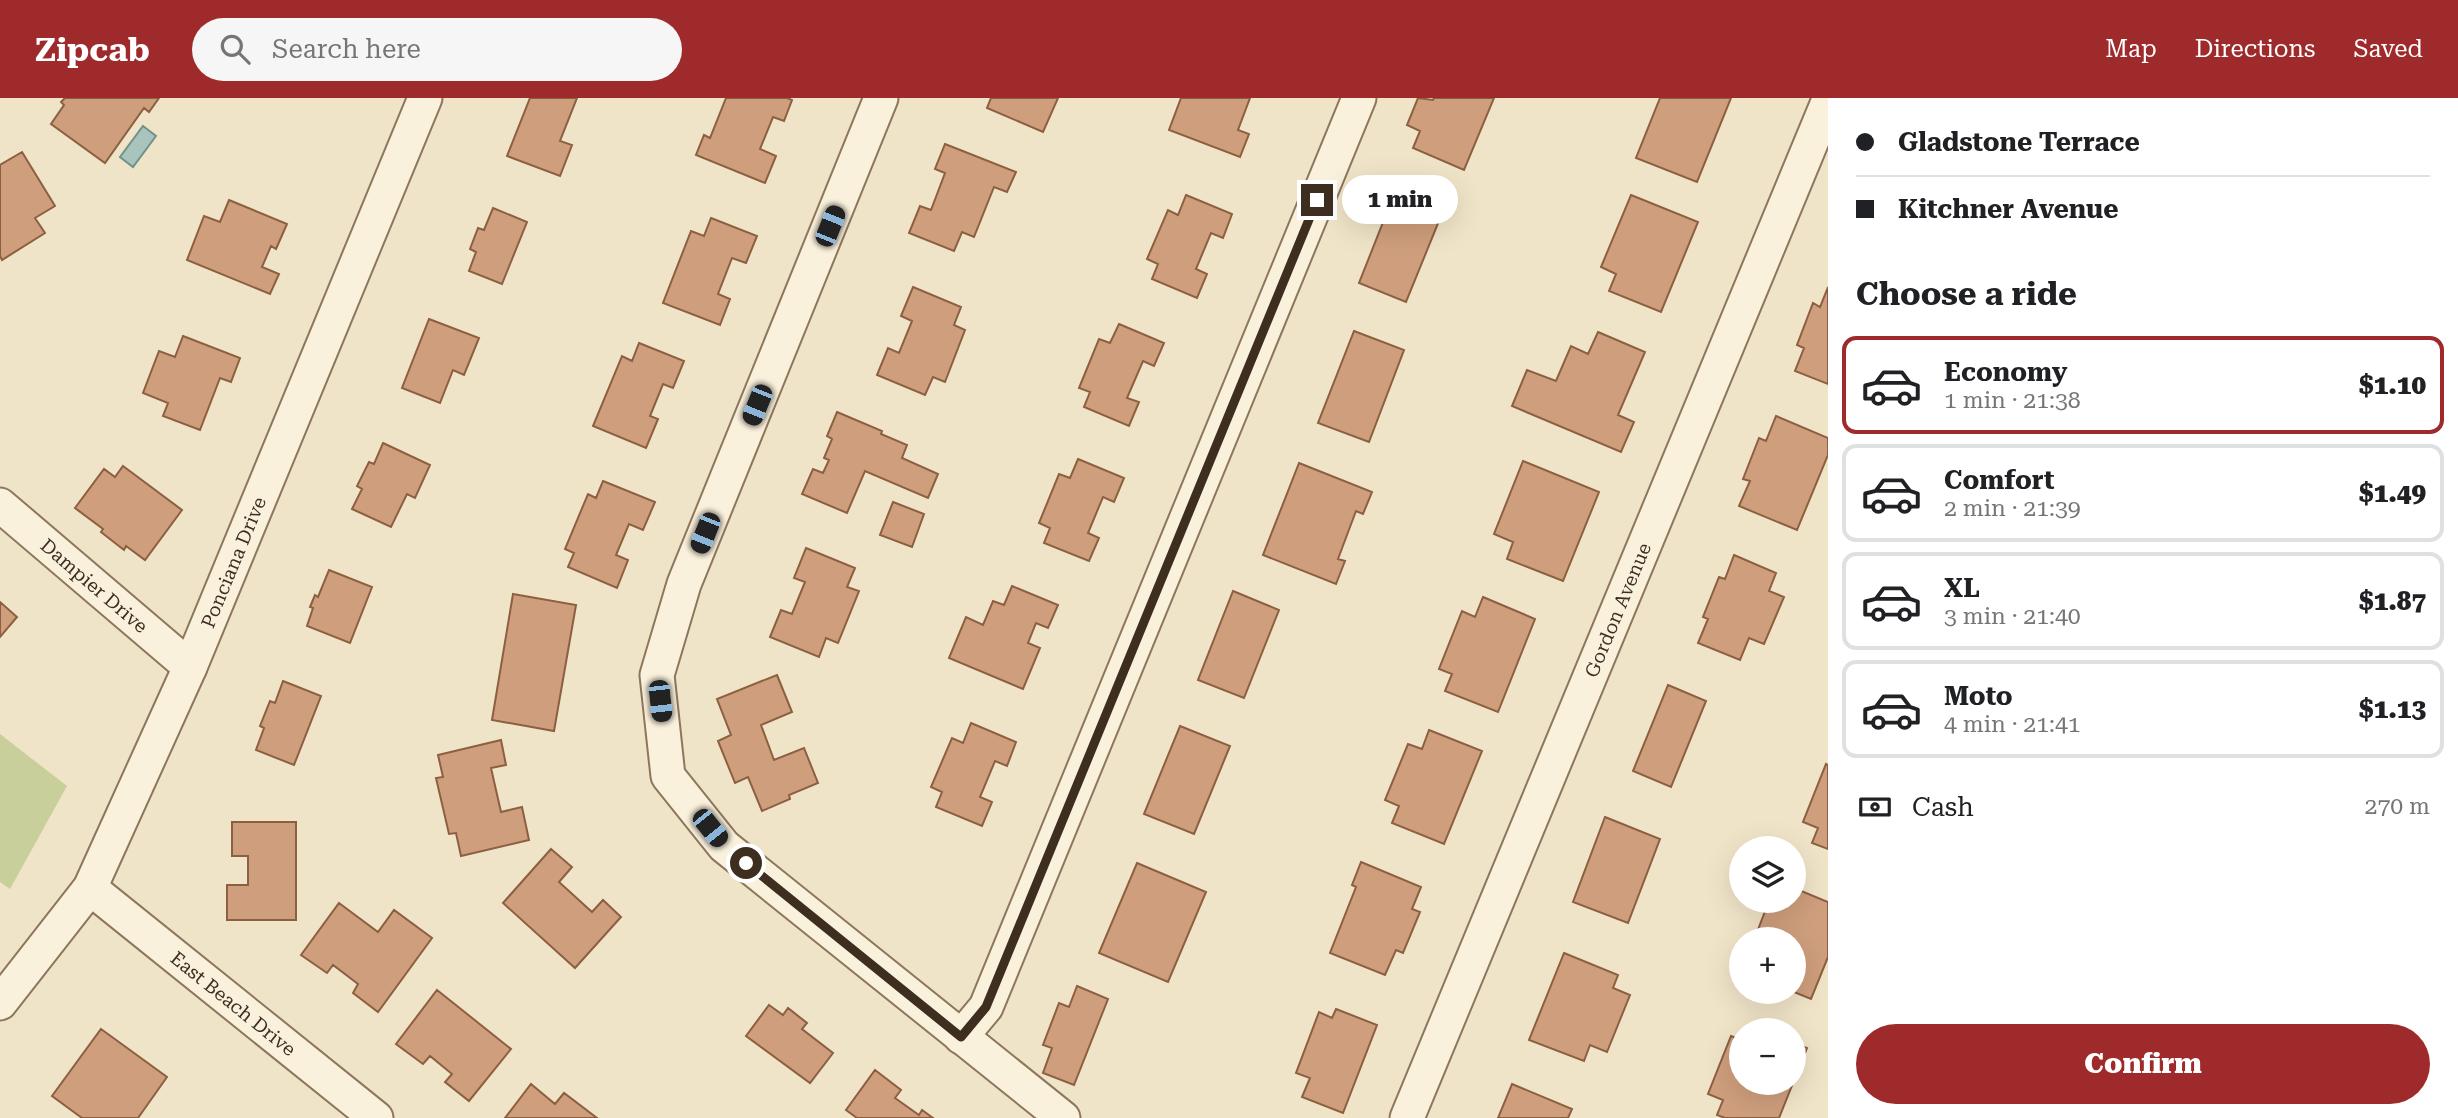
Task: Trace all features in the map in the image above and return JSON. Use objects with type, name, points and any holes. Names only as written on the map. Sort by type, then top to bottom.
[{"type":"street","name":"Ponciana Drive","points":[[0,1003],[90,888],[190,667],[425,98]]},
{"type":"street","points":[[881,98],[684,584],[657,676],[668,776],[724,846],[1063,1118]]},
{"type":"street","points":[[961,1037],[986,1007],[1360,98]]},
{"type":"street","name":"Gordon Avenue","points":[[1407,1118],[1828,102]]},
{"type":"street","name":"Dampier Drive","points":[[0,505],[190,667]]},
{"type":"street","name":"East Beach Drive","points":[[90,888],[376,1118]]},
{"type":"green space","points":[[0,734],[67,786],[10,889],[0,882]]},
{"type":"water","points":[[143,126],[156,136],[133,167],[120,157]]},
{"type":"building","points":[[65,98],[159,98],[149,112],[144,108],[105,163],[51,124],[64,105],[61,102]]},
{"type":"building","points":[[530,98],[577,98],[560,141],[572,145],[560,176],[507,156]]},
{"type":"building","points":[[726,98],[792,100],[784,121],[773,117],[760,149],[776,156],[765,183],[696,155],[704,135],[710,138]]},
{"type":"building","points":[[991,98],[1058,98],[1043,132],[987,108]]},
{"type":"building","points":[[1181,98],[1250,98],[1238,130],[1249,134],[1240,157],[1169,130]]},
{"type":"building","points":[[1418,98],[1494,98],[1464,170],[1413,148],[1420,131],[1407,125]]},
{"type":"building","points":[[1660,98],[1731,98],[1697,182],[1636,158]]},
{"type":"building","points":[[945,144],[1016,172],[1007,192],[994,187],[974,237],[962,232],[954,251],[909,233],[920,206],[931,210],[945,173],[935,169]]},
{"type":"building","points":[[22,152],[55,206],[35,218],[45,233],[2,260],[0,165]]},
{"type":"building","points":[[1395,192],[1443,211],[1406,302],[1359,283]]},
{"type":"building","points":[[1186,195],[1232,214],[1223,238],[1211,233],[1196,269],[1207,274],[1197,298],[1152,279],[1158,264],[1147,259],[1168,210],[1178,215]]},
{"type":"building","points":[[1631,195],[1698,222],[1661,312],[1609,291],[1616,274],[1601,267]]},
{"type":"building","points":[[229,200],[287,224],[276,249],[271,246],[262,267],[279,274],[270,294],[187,260],[204,216],[220,222]]},
{"type":"building","points":[[493,208],[527,222],[502,284],[469,271],[476,252],[470,249],[478,228],[484,230]]},
{"type":"building","points":[[711,218],[757,236],[746,263],[732,258],[718,294],[730,299],[720,325],[663,303],[691,231],[704,236]]},
{"type":"building","points":[[913,287],[961,307],[954,325],[965,330],[945,382],[933,377],[925,395],[877,375],[888,348],[899,353],[912,321],[901,316]]},
{"type":"building","points":[[1828,287],[1828,384],[1795,371],[1804,348],[1797,345],[1813,303],[1820,307]]},
{"type":"building","points":[[429,319],[479,338],[464,375],[453,370],[440,403],[402,388]]},
{"type":"building","points":[[1119,324],[1164,343],[1154,366],[1143,361],[1127,398],[1139,402],[1129,426],[1084,407],[1090,392],[1079,388],[1099,339],[1110,343]]},
{"type":"building","points":[[1354,331],[1404,350],[1369,442],[1318,423]]},
{"type":"building","points":[[1598,332],[1645,352],[1618,415],[1634,422],[1621,452],[1512,406],[1527,370],[1556,381],[1571,346],[1588,354]]},
{"type":"building","points":[[183,336],[240,358],[231,382],[220,378],[200,430],[163,416],[168,403],[143,393],[159,351],[175,357]]},
{"type":"building","points":[[639,343],[684,361],[673,388],[663,384],[650,416],[658,419],[646,448],[593,426],[622,356],[632,361]]},
{"type":"building","points":[[837,412],[907,445],[902,458],[938,474],[928,498],[865,471],[847,513],[802,494],[813,469],[823,473],[829,460],[824,458],[832,439],[827,436]]},
{"type":"building","points":[[1776,416],[1828,438],[1828,455],[1797,530],[1739,506],[1750,481],[1743,479],[1759,438],[1766,441]]},
{"type":"building","points":[[383,443],[430,465],[415,498],[407,494],[391,527],[352,509],[362,489],[357,486],[369,462],[374,464]]},
{"type":"building","points":[[1078,459],[1124,478],[1114,502],[1103,497],[1088,533],[1099,538],[1089,561],[1044,543],[1050,528],[1039,523],[1059,474],[1070,478]]},
{"type":"building","points":[[1523,461],[1599,492],[1563,581],[1507,559],[1513,542],[1494,534]]},
{"type":"building","points":[[1299,463],[1372,492],[1363,514],[1356,511],[1338,559],[1345,561],[1336,584],[1263,555]]},
{"type":"building","points":[[123,466],[182,510],[145,560],[126,546],[124,550],[101,532],[103,529],[75,508],[104,469],[115,477]]},
{"type":"building","points":[[603,481],[655,502],[643,530],[629,524],[616,555],[628,560],[617,588],[568,567],[574,553],[565,549],[588,494],[596,498]]},
{"type":"building","points":[[893,502],[924,514],[912,547],[880,535]]},
{"type":"building","points":[[806,548],[855,568],[847,587],[859,591],[838,643],[826,638],[819,657],[770,637],[781,610],[792,614],[805,582],[794,578]]},
{"type":"building","points":[[1734,555],[1776,573],[1769,591],[1784,597],[1764,644],[1749,638],[1740,660],[1698,643],[1708,619],[1703,617],[1719,577],[1725,579]]},
{"type":"building","points":[[329,570],[372,587],[350,643],[307,626],[313,608],[310,607],[315,595],[318,597]]},
{"type":"building","points":[[1012,586],[1058,605],[1048,628],[1036,623],[1028,643],[1040,648],[1023,689],[949,658],[966,617],[983,625],[993,601],[1004,605]]},
{"type":"building","points":[[1233,591],[1279,610],[1244,698],[1198,680]]},
{"type":"building","points":[[513,594],[576,605],[554,731],[492,720]]},
{"type":"building","points":[[1483,597],[1535,619],[1498,712],[1445,691],[1452,674],[1439,669],[1462,611],[1475,617]]},
{"type":"building","points":[[0,602],[17,617],[0,637]]},
{"type":"building","points":[[777,675],[792,712],[761,725],[774,760],[804,748],[818,783],[789,795],[790,799],[762,811],[748,777],[735,783],[718,741],[731,735],[717,699]]},
{"type":"building","points":[[283,681],[321,696],[294,765],[256,750],[264,728],[260,726],[270,701],[275,703]]},
{"type":"building","points":[[1668,685],[1706,701],[1671,787],[1633,771]]},
{"type":"building","points":[[971,723],[1016,742],[1007,766],[995,761],[980,797],[992,802],[982,826],[936,807],[942,792],[931,787],[952,738],[963,743]]},
{"type":"building","points":[[1180,726],[1230,746],[1194,834],[1144,814]]},
{"type":"building","points":[[1429,730],[1482,751],[1444,844],[1392,823],[1399,806],[1385,800],[1408,744],[1422,749]]},
{"type":"building","points":[[501,740],[506,765],[491,768],[501,812],[522,807],[529,840],[461,856],[456,833],[449,834],[436,778],[443,777],[438,755]]},
{"type":"building","points":[[1826,764],[1828,849],[1812,843],[1818,828],[1803,822]]},
{"type":"building","points":[[1605,817],[1660,839],[1628,923],[1573,902]]},
{"type":"building","points":[[232,822],[296,822],[296,920],[227,920],[227,885],[248,885],[248,856],[232,856]]},
{"type":"building","points":[[551,849],[572,867],[559,882],[592,912],[603,900],[621,917],[575,968],[503,903]]},
{"type":"building","points":[[1361,862],[1421,887],[1412,909],[1420,912],[1403,953],[1396,950],[1385,975],[1330,953],[1356,887],[1352,885]]},
{"type":"building","points":[[1137,863],[1206,892],[1168,982],[1099,953]]},
{"type":"building","points":[[1806,893],[1828,902],[1828,957],[1811,999],[1806,997],[1806,927],[1759,927],[1764,913],[1806,913]]},
{"type":"building","points":[[339,903],[378,932],[394,910],[432,938],[378,1012],[353,993],[358,984],[333,965],[327,973],[301,955]]},
{"type":"building","points":[[1564,953],[1618,975],[1613,988],[1630,995],[1607,1052],[1590,1045],[1584,1061],[1529,1040]]},
{"type":"building","points":[[1077,986],[1108,999],[1074,1085],[1043,1073],[1052,1048],[1043,1045],[1059,1003],[1069,1007]]},
{"type":"building","points":[[437,990],[511,1049],[469,1101],[445,1082],[452,1074],[430,1056],[423,1064],[396,1044]]},
{"type":"building","points":[[769,1005],[783,1015],[788,1008],[807,1023],[802,1029],[833,1053],[810,1083],[746,1036]]},
{"type":"building","points":[[1336,1009],[1377,1025],[1343,1113],[1302,1097],[1310,1078],[1296,1073],[1319,1012],[1332,1018]]},
{"type":"building","points":[[101,1029],[167,1077],[138,1118],[82,1118],[52,1096]]},
{"type":"building","points":[[1729,1041],[1729,1095],[1788,1095],[1779,1118],[1725,1118],[1717,1115],[1723,1100],[1708,1094]]},
{"type":"building","points":[[875,1070],[901,1090],[895,1098],[919,1115],[922,1110],[933,1118],[857,1118],[846,1110]]},
{"type":"building","points":[[531,1084],[555,1104],[564,1093],[597,1118],[505,1118]]},
{"type":"building","points":[[1512,1084],[1572,1109],[1568,1118],[1498,1118]]},
{"type":"route","points":[[746,863],[961,1037],[986,1007],[1317,200]]}]
